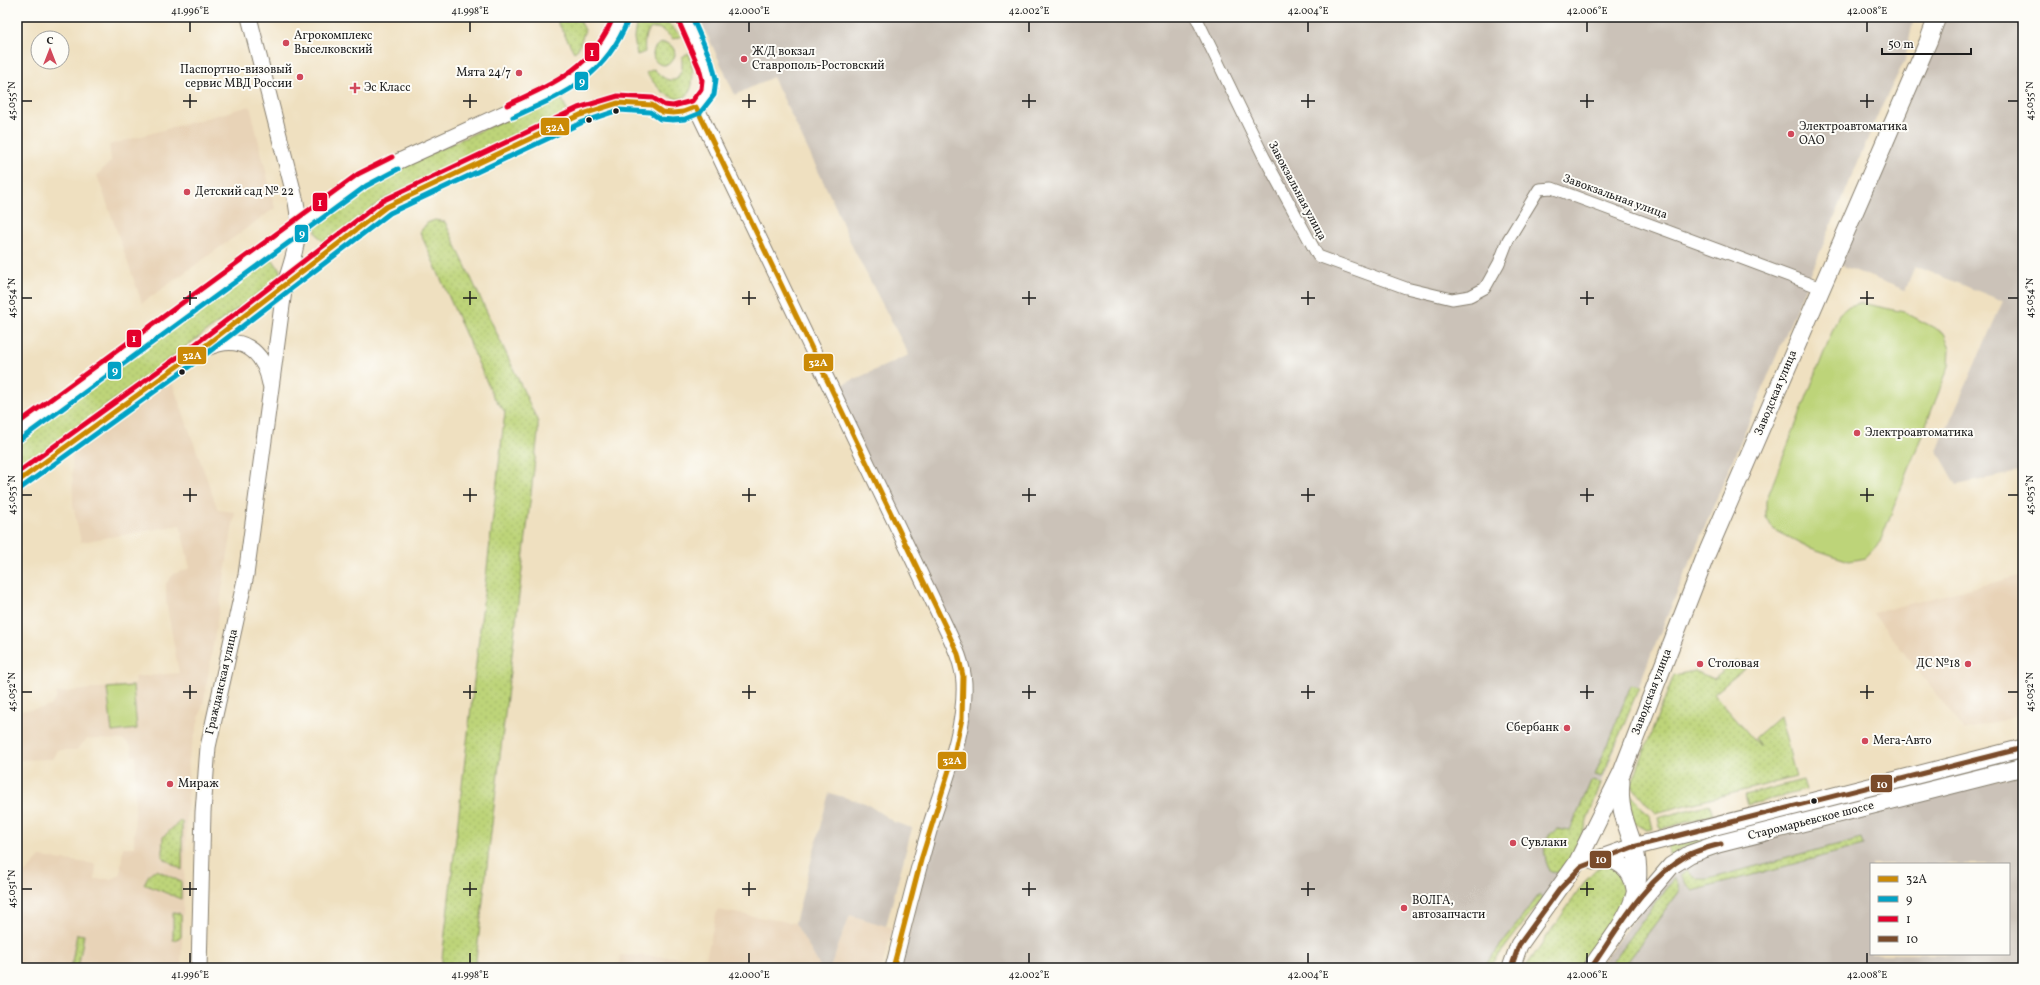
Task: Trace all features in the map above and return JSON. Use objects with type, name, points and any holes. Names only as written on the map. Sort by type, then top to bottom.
[{"type":"main road","name":"Гражданская улица","points":[[199,968],[203,812],[208,747],[246,575],[284,283],[294,258],[298,228],[296,202],[249,17]]},
{"type":"main road","points":[[17,482],[197,352],[284,283],[386,206],[580,116],[618,103],[652,105],[662,112],[673,113],[683,112],[696,107],[708,92],[709,80],[706,66],[684,17]]},
{"type":"main road","name":"Заводская улица","points":[[1622,772],[1704,560],[1928,42],[1937,17]]},
{"type":"main road","points":[[17,433],[362,180],[384,168],[569,84],[589,68],[605,51],[620,22]]},
{"type":"main road","points":[[696,107],[946,628],[959,659],[964,681],[964,701],[958,734],[917,873],[893,968]]},
{"type":"main road","name":"Гражданская улица","points":[[197,352],[225,342],[237,342],[248,346],[262,360],[267,370],[270,398]]},
{"type":"main road","name":"Старомарьевское шоссе","points":[[1559,890],[1581,867],[1593,861],[1633,847],[2023,748]]},
{"type":"main road","name":"Старомарьевское шоссе","points":[[1625,920],[1671,866],[1690,854],[1718,844],[2023,767]]},
{"type":"main road","points":[[1591,968],[1631,910],[1636,892],[1639,872],[1633,847],[1622,815],[1619,795],[1622,772]]},
{"type":"main road","points":[[1502,968],[1577,863],[1622,772]]},
{"type":"main road","points":[[1622,815],[1628,825],[1643,838],[1661,840]]},
{"type":"main road","points":[[1593,861],[1606,859],[1616,861],[1624,866],[1629,872],[1636,892]]},
{"type":"main road","points":[[1511,968],[1519,945]]},
{"type":"street","name":"Завокзальная улица","points":[[1196,17],[1263,154],[1318,256],[1406,288],[1452,299],[1470,296],[1485,288],[1499,263],[1508,240],[1538,189],[1552,188],[1821,288]]},
{"type":"shaded area","points":[[699,17],[1914,17],[1905,60],[1879,112],[1652,652],[1572,860],[1489,968],[900,968],[971,691],[835,388],[909,355],[853,248],[835,206],[773,77],[735,95]]},
{"type":"shaded area","points":[[1944,17],[2023,17],[2023,471],[1957,485],[1937,450],[2003,301],[1915,266],[1905,290],[1838,264]]},
{"type":"shaded area","name":"Детский сад № 22","points":[[250,106],[275,208],[142,303],[97,175],[111,161],[109,145]]},
{"type":"shaded area","points":[[170,377],[218,510],[235,512],[204,700],[189,757],[181,968],[17,968],[17,872],[26,872],[40,857],[96,864],[95,879],[112,879],[120,875],[123,847],[134,847],[136,756],[132,756],[131,746],[124,740],[87,739],[76,750],[58,750],[52,759],[17,760],[17,711],[50,706],[56,699],[57,693],[135,684],[134,677],[179,673],[166,601],[166,583],[174,574],[190,568],[180,525],[81,542],[73,505],[72,450]]},
{"type":"shaded area","name":"ДС №18","points":[[2023,575],[2023,715],[1964,730],[1873,613]]},
{"type":"shaded area","points":[[2023,773],[2023,968],[1598,968],[1631,922],[1675,870],[1688,861],[1721,850]]},
{"type":"shaded area","points":[[829,793],[865,803],[894,822],[912,828],[886,926],[850,915],[830,968],[821,968],[795,923]]},
{"type":"shaded area","points":[[717,910],[795,923],[821,968],[619,968],[620,955],[706,958]]},
{"type":"shaded area","points":[[850,915],[893,928],[881,968],[830,968]]},
{"type":"green space","points":[[555,17],[578,17],[585,30],[578,49],[574,52]]},
{"type":"green space","points":[[637,17],[662,17],[681,36],[673,39],[661,29],[651,29],[648,31],[646,36],[645,52],[637,55],[634,38]]},
{"type":"green space","points":[[664,43],[672,46],[675,54],[672,62],[664,65],[656,62],[653,54],[656,46]]},
{"type":"green space","points":[[689,53],[693,70],[693,79],[688,94],[683,98],[676,98],[663,92],[646,73],[654,69],[667,79],[677,79],[682,69],[682,57]]},
{"type":"green space","points":[[560,95],[569,114],[397,192],[380,202],[326,243],[321,239],[315,230],[314,224],[366,185],[389,172]]},
{"type":"green space","points":[[435,220],[445,222],[538,422],[538,434],[475,968],[441,968],[505,412],[493,396],[420,232],[427,223]]},
{"type":"green space","points":[[264,259],[273,260],[280,270],[279,278],[17,471],[17,440]]},
{"type":"green space","name":"Электроавтоматика","points":[[1861,303],[1904,312],[1944,333],[1950,348],[1949,366],[1880,542],[1865,558],[1849,561],[1808,547],[1773,529],[1766,517],[1766,501],[1839,314],[1849,306]]},
{"type":"green space","points":[[1737,660],[1744,669],[1714,694],[1760,747],[1755,738],[1780,716],[1796,777],[1655,813],[1631,785],[1674,675],[1695,671],[1714,679]]},
{"type":"green space","points":[[1631,685],[1639,687],[1602,777],[1595,775]]},
{"type":"green space","points":[[133,686],[137,729],[112,732],[107,688]]},
{"type":"green space","points":[[2023,754],[2023,762],[1683,848],[1671,856],[1667,846]]},
{"type":"green space","points":[[1803,780],[1806,790],[1748,805],[1745,795]]},
{"type":"green space","points":[[1591,781],[1601,783],[1577,848],[1559,873],[1551,872],[1547,865],[1545,855],[1545,842],[1550,834],[1557,829],[1570,831]]},
{"type":"green space","points":[[1627,790],[1650,817],[1653,829],[1646,830],[1632,822]]},
{"type":"green space","points":[[1710,804],[1713,815],[1661,829],[1658,818]]},
{"type":"green space","points":[[180,821],[182,821],[182,870],[162,857],[163,837]]},
{"type":"green space","points":[[1862,838],[1864,845],[1693,891],[1680,876],[1687,870],[1698,879],[1708,879]]},
{"type":"green space","points":[[1603,866],[1612,867],[1628,883],[1625,901],[1578,968],[1525,968],[1589,876],[1596,869]]},
{"type":"green space","points":[[157,870],[181,882],[181,899],[144,884],[150,873]]},
{"type":"green space","points":[[1674,878],[1679,886],[1679,892],[1622,968],[1608,968]]},
{"type":"green space","points":[[1539,895],[1543,898],[1489,968],[1483,968]]},
{"type":"green space","points":[[173,912],[181,915],[181,936],[176,940],[173,940]]},
{"type":"green space","points":[[77,934],[84,935],[78,968],[71,968]]},
{"type":"transit line","name":"1","points":[[507,105],[556,81],[570,72],[595,49],[605,34],[613,17]]},
{"type":"transit line","name":"9","points":[[21,488],[201,358],[390,213],[583,122],[619,110],[650,112],[660,119],[673,120],[685,119],[700,113],[714,95],[716,79],[712,63],[692,17]]},
{"type":"transit line","name":"9","points":[[513,117],[550,100],[582,81],[608,56],[619,40],[628,20]]},
{"type":"transit line","name":"1","points":[[17,473],[193,346],[382,201],[578,108],[618,96],[653,98],[664,105],[673,106],[692,101],[701,89],[702,80],[699,68],[678,20]]},
{"type":"transit line","name":"32A","points":[[17,482],[197,352],[386,207],[580,115],[618,103],[652,105],[662,112],[673,113],[683,112],[696,107],[958,654],[963,676],[962,719],[954,754],[921,860],[893,968]]},
{"type":"transit line","name":"1","points":[[17,424],[358,174],[392,157]]},
{"type":"transit line","name":"9","points":[[21,439],[366,186],[398,169]]},
{"type":"transit line","name":"10","points":[[1511,968],[1519,945],[1559,890],[1581,867],[1633,847],[2023,748]]},
{"type":"transit line","name":"10","points":[[1591,968],[1633,906],[1657,878],[1686,856],[1699,850],[1721,844]]},
{"type":"place","name":"Агрокомплекс Выселковский","points":[[286,43]]},
{"type":"place","name":"Ж/Д вокзал Ставрополь-Ростовский","points":[[744,59]]},
{"type":"place","name":"Мята 24/7","points":[[519,73]]},
{"type":"place","name":"Паспортно-визовый сервис МВД России","points":[[300,77]]},
{"type":"place","name":"Эс Класс","points":[[355,88]]},
{"type":"place","name":"Электроавтоматика ОАО","points":[[1791,134]]},
{"type":"place","name":"Детский сад № 22","points":[[187,192]]},
{"type":"place","name":"Электроавтоматика","points":[[1857,433]]},
{"type":"place","name":"Столовая","points":[[1700,664]]},
{"type":"place","name":"ДС №18","points":[[1968,664]]},
{"type":"place","name":"Сбербанк","points":[[1567,728]]},
{"type":"place","name":"Мега-Авто","points":[[1865,741]]},
{"type":"place","name":"Мираж","points":[[170,784]]},
{"type":"place","name":"Сувлаки","points":[[1513,843]]},
{"type":"place","name":"ВОЛГА, автозапчасти","points":[[1404,908]]}]
